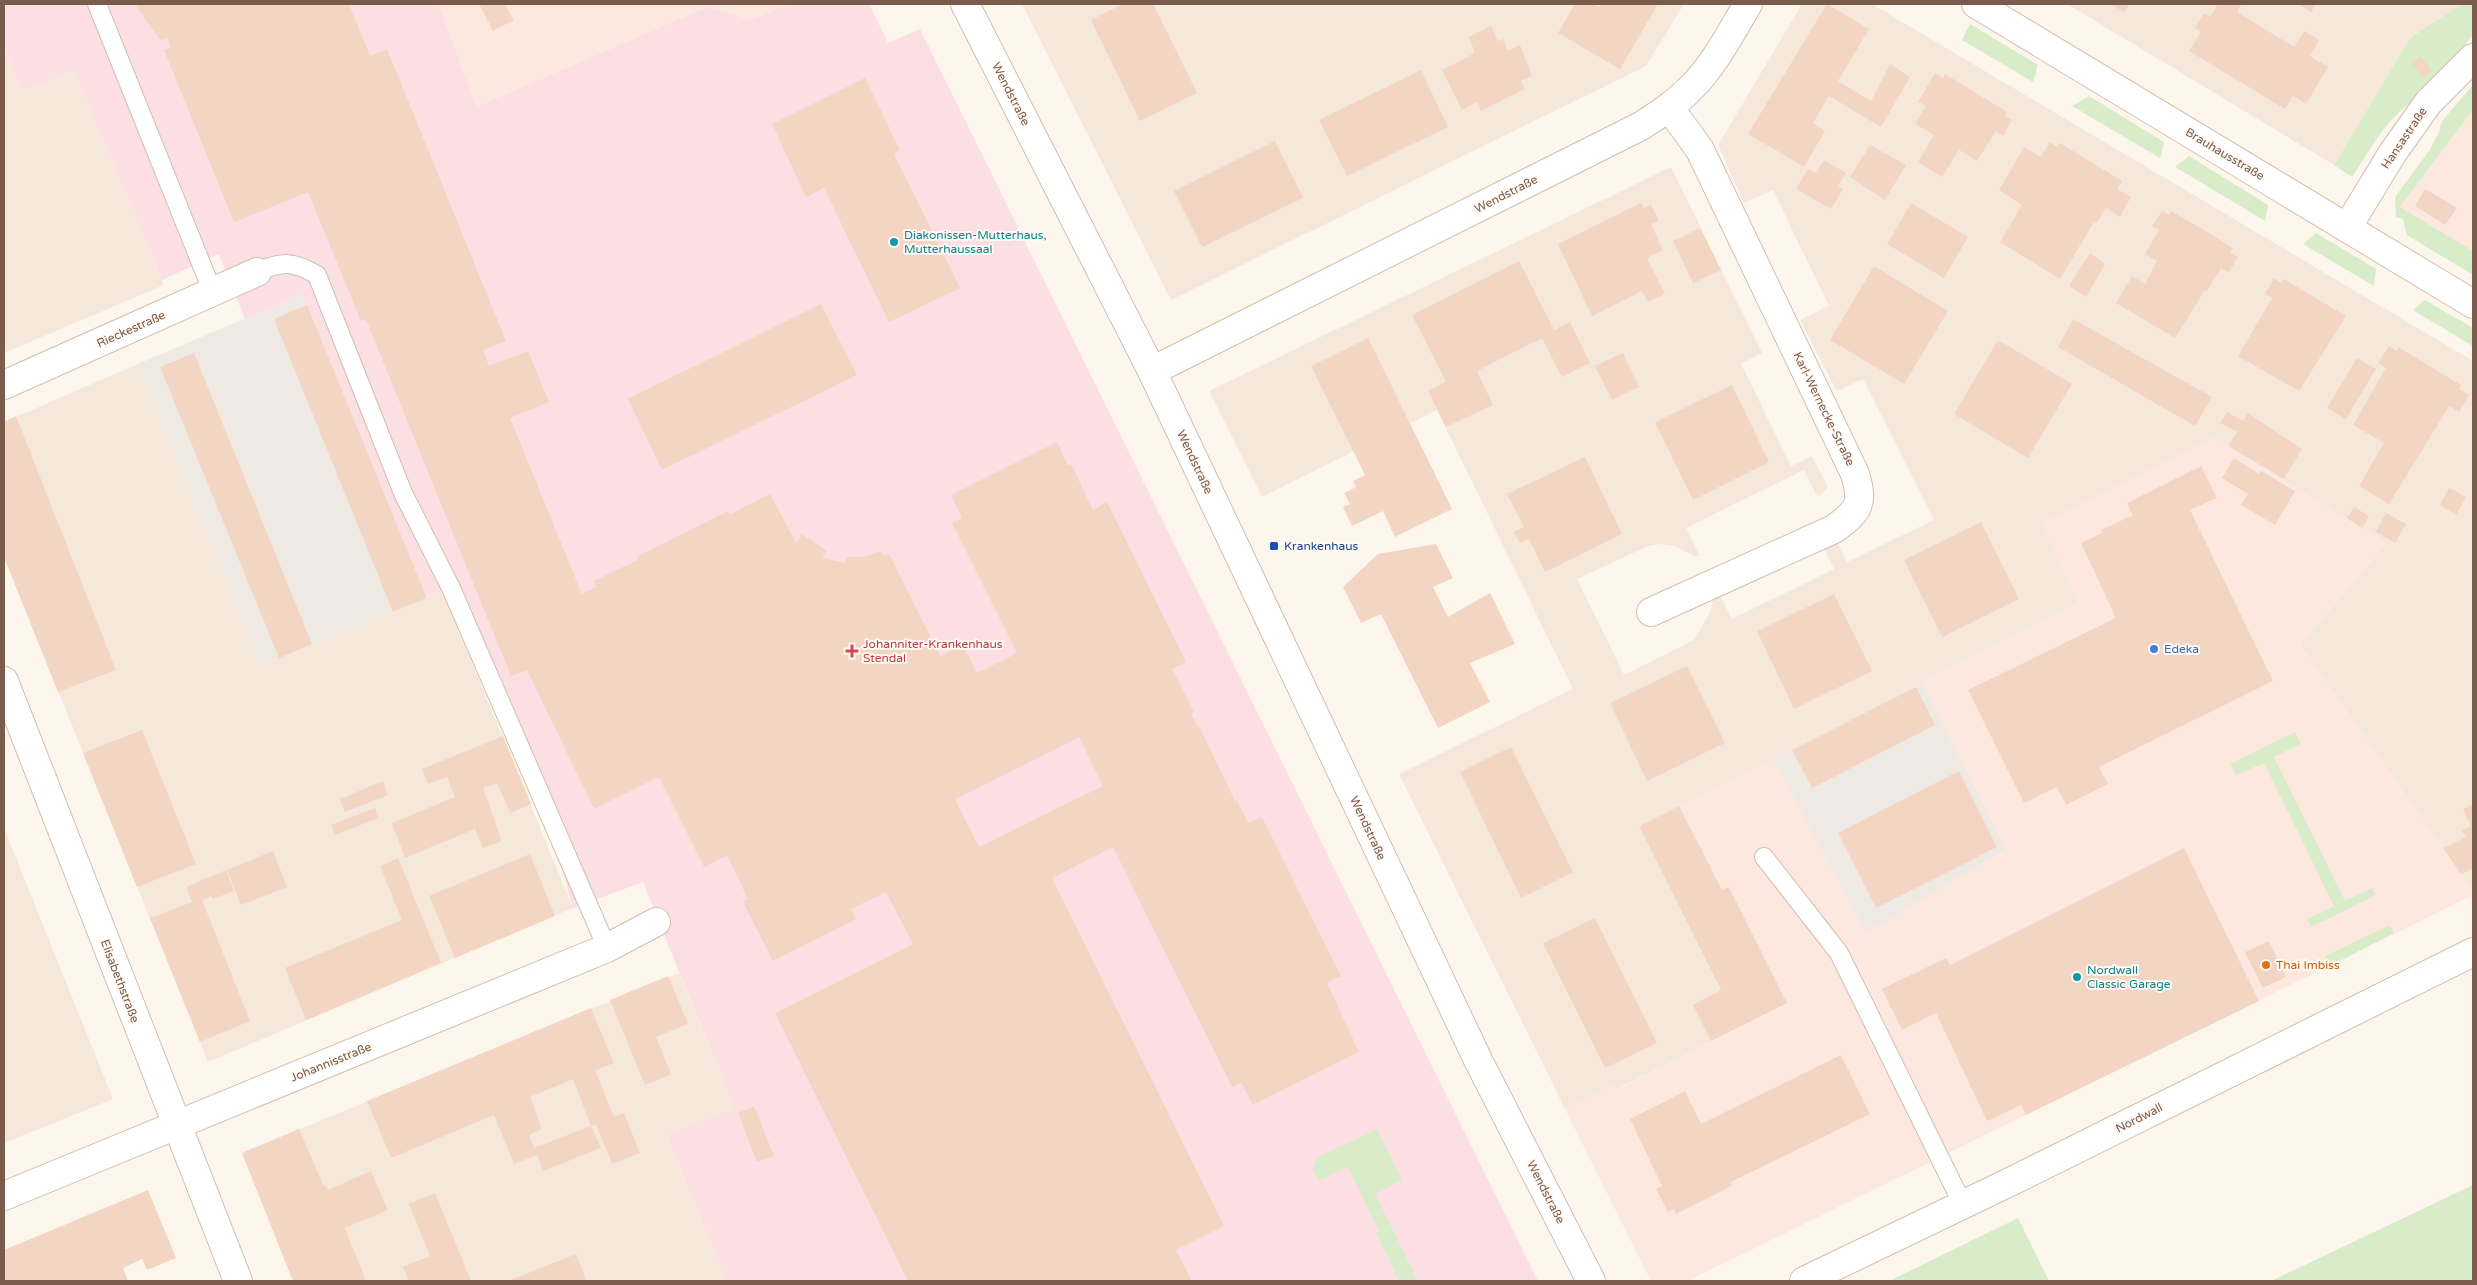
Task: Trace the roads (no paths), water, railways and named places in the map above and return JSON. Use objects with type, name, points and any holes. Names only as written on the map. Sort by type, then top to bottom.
[{"type":"street","name":"Wendstraße","points":[[965,4],[1152,371],[1478,1060],[1591,1281]]},
{"type":"street","points":[[1669,107],[1691,89],[1713,60],[1748,4]]},
{"type":"street","name":"Brauhausstraße","points":[[1976,4],[2473,304]]},
{"type":"street","name":"Hansastraße","points":[[2347,228],[2392,154],[2428,103],[2473,58]]},
{"type":"street","name":"Wendstraße","points":[[1152,371],[1608,143],[1641,126],[1669,107]]},
{"type":"street","name":"Karl-Wernecke-Straße","points":[[1651,612],[1834,529],[1853,516],[1861,493],[1855,474],[1700,150],[1669,107]]},
{"type":"street","name":"Rieckestraße","points":[[4,385],[257,272]]},
{"type":"street","name":"Elisabethstraße","points":[[4,680],[176,1126],[238,1281]]},
{"type":"street","name":"Johannisstraße","points":[[4,1196],[607,948],[656,922]]},
{"type":"street","name":"Nordwall","points":[[1804,1281],[1963,1205],[2473,952]]},
{"type":"lane","points":[[98,4],[213,293]]},
{"type":"lane","points":[[257,272],[275,264],[298,264],[317,275],[403,493],[451,588],[607,948]]},
{"type":"lane","points":[[1764,857],[1839,953],[1963,1205]]},
{"type":"place","name":"Diakonissen-Mutterhaus, Mutterhaussaal","points":[[894,242]]},
{"type":"place","name":"Krankenhaus","points":[[1274,546]]},
{"type":"place","name":"Edeka","points":[[2154,649]]},
{"type":"place","name":"Johanniter-Krankenhaus Stendal","points":[[852,651]]},
{"type":"place","name":"Thai Imbiss","points":[[2266,965]]},
{"type":"place","name":"Nordwall Classic Garage","points":[[2077,977]]}]
